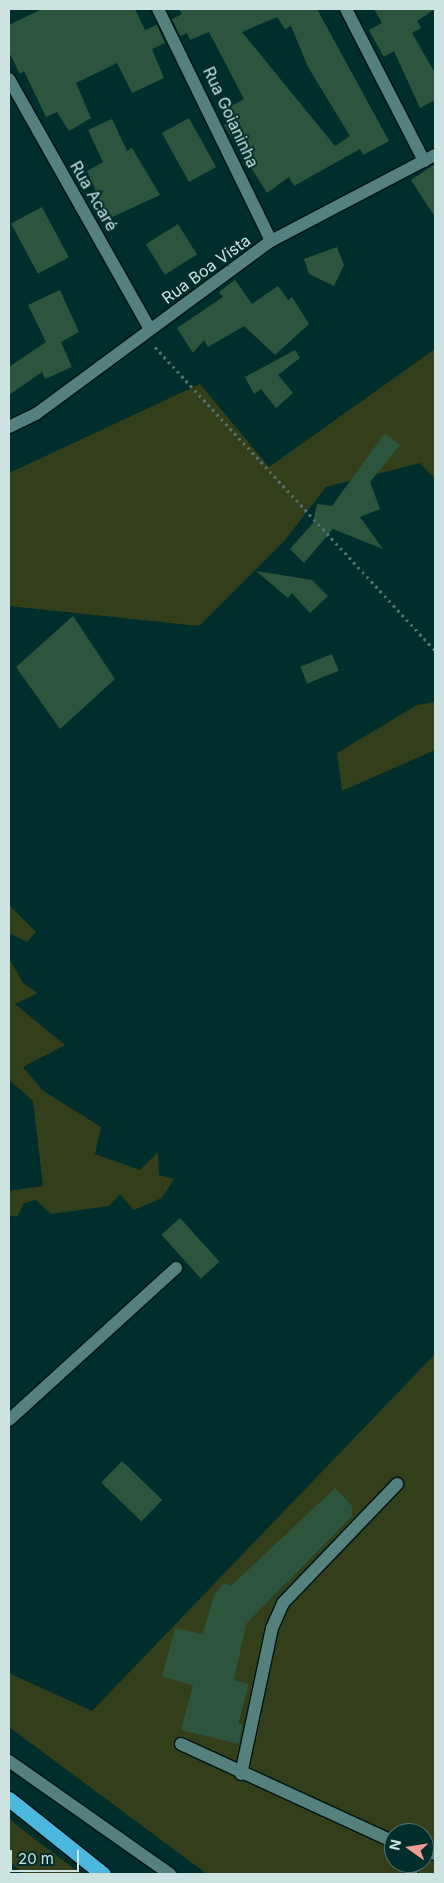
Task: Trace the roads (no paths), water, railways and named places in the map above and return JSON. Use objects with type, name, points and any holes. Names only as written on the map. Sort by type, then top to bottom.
[{"type":"highway","points":[[9,1799],[103,1874]]},
{"type":"street","name":"Rua Goianinha","points":[[158,9],[271,241]]},
{"type":"street","points":[[346,9],[430,158]]},
{"type":"street","name":"Rua Acaré","points":[[9,79],[147,331]]},
{"type":"street","name":"Rua Boa Vista","points":[[9,427],[36,414],[271,241],[430,158]]},
{"type":"street","points":[[9,1420],[176,1268]]},
{"type":"street","points":[[241,1774],[272,1628],[283,1603],[397,1484]]},
{"type":"street","points":[[182,1744],[241,1774],[384,1838]]},
{"type":"street","points":[[9,1761],[170,1874]]}]
